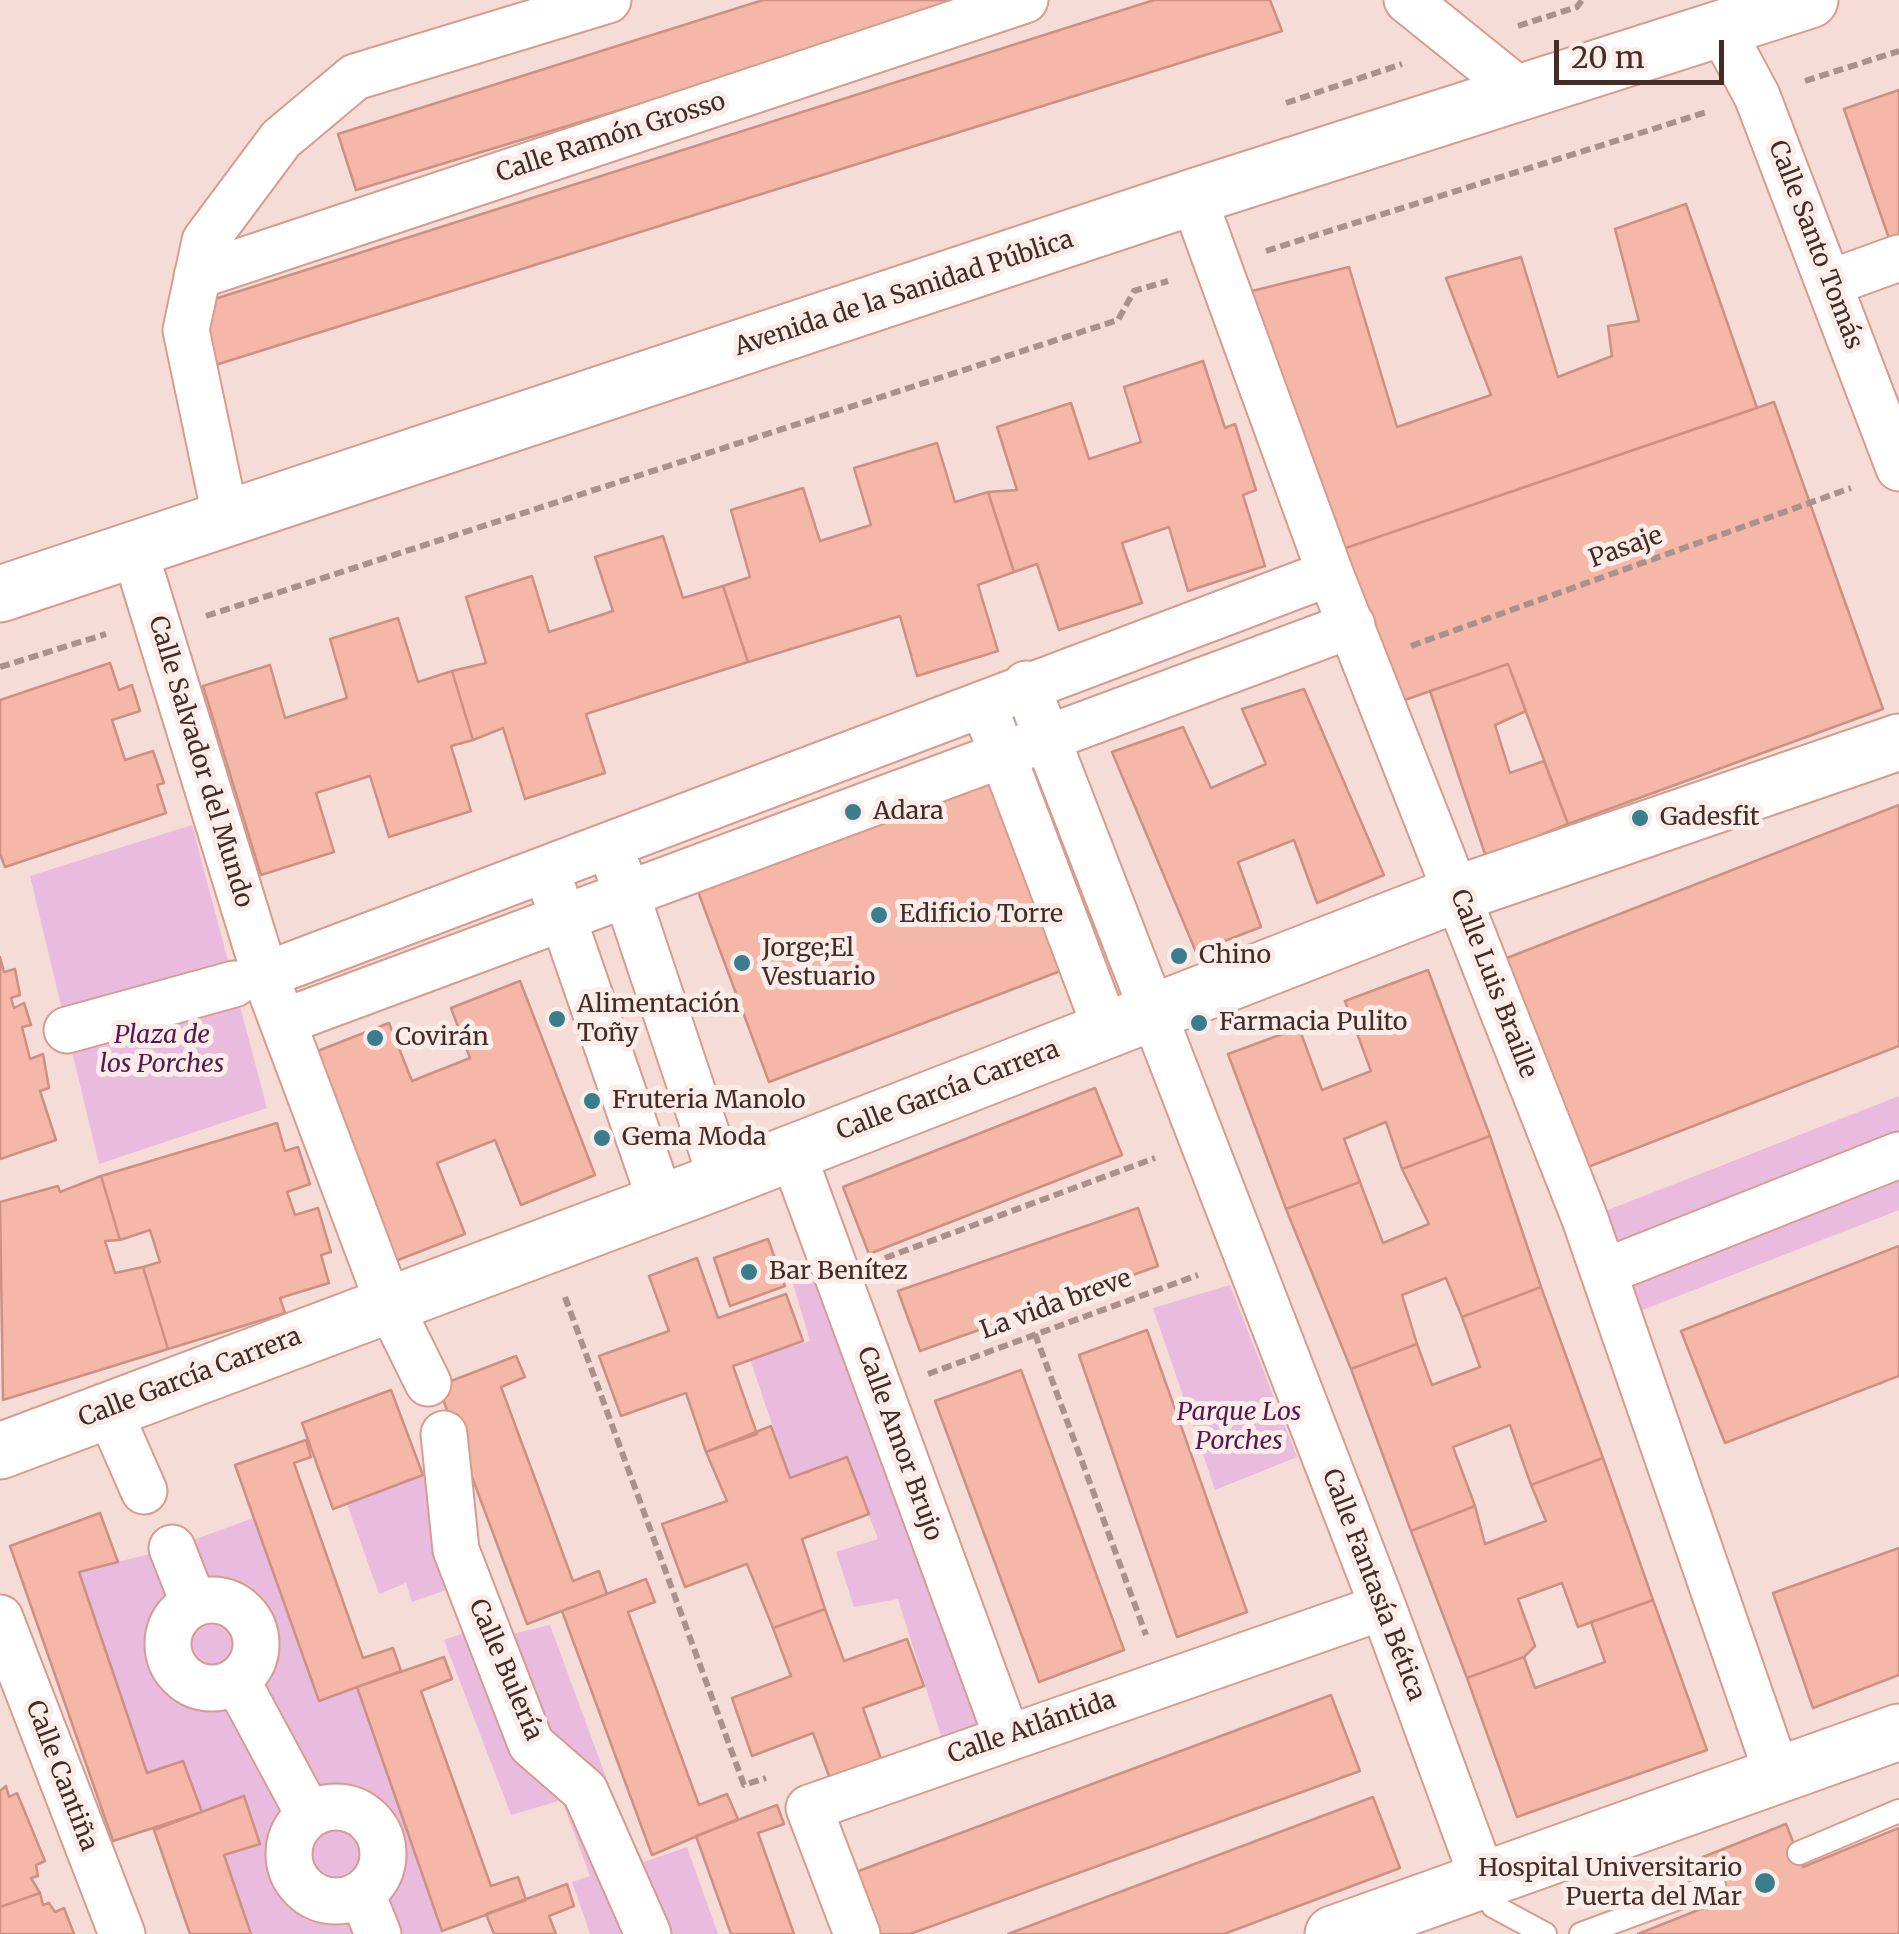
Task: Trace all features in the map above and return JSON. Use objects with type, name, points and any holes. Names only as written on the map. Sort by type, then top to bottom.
[{"type":"street","points":[[226,520],[186,330],[205,240],[280,139],[355,77],[608,0]]},
{"type":"street","name":"Calle Ramón Grosso","points":[[197,276],[1025,0]]},
{"type":"street","points":[[1407,0],[1520,91]]},
{"type":"street","name":"Avenida de la Sanidad Pública","points":[[0,594],[1520,91],[1709,13],[1810,0]]},
{"type":"street","name":"Calle Santo Tomás","points":[[1709,13],[1757,96],[1830,283],[1881,476]]},
{"type":"street","name":"Calle Luis Braille","points":[[1194,197],[1216,267],[1330,573],[1604,1272],[1778,1776]]},
{"type":"street","points":[[1830,283],[1899,258]]},
{"type":"street","name":"Calle Salvador del Mundo","points":[[134,549],[160,631],[250,979],[283,1022],[388,1302]]},
{"type":"street","points":[[68,1030],[250,979],[611,847],[1026,684],[1330,573]]},
{"type":"street","points":[[283,1022],[1047,739],[1359,644]]},
{"type":"street","points":[[1026,684],[1047,739],[1128,1021]]},
{"type":"street","points":[[982,701],[1002,755],[1128,1021]]},
{"type":"street","name":"Calle García Carrera","points":[[0,1451],[388,1302],[722,1180],[1458,894],[1899,742]]},
{"type":"street","points":[[611,847],[722,1180]]},
{"type":"street","points":[[546,871],[662,1202]]},
{"type":"street","name":"Calle Fantasía Bética","points":[[1128,1021],[1200,1141],[1383,1608],[1483,1879]]},
{"type":"street","name":"Calle Amor Brujo","points":[[792,1152],[1007,1737]]},
{"type":"street","points":[[1604,1272],[1899,1155]]},
{"type":"street","points":[[388,1302],[428,1383]]},
{"type":"street","points":[[108,1410],[144,1491]]},
{"type":"street","name":"Calle Bulería","points":[[444,1434],[456,1550],[531,1744],[585,1790],[648,1934]]},
{"type":"street","points":[[172,1548],[194,1604]]},
{"type":"street","points":[[223,1601],[247,1617],[254,1630],[254,1658],[237,1681],[209,1689],[182,1677],[173,1666],[169,1638],[173,1623],[194,1604],[223,1601]]},
{"type":"street","name":"Calle Atlántida","points":[[810,1808],[851,1790],[1383,1608]]},
{"type":"street","name":"Calle Cantiña","points":[[0,1618],[122,1934]]},
{"type":"street","points":[[237,1681],[309,1815]]},
{"type":"street","points":[[1333,1934],[1899,1732]]},
{"type":"street","points":[[322,1808],[352,1809],[376,1827],[384,1856],[373,1884],[370,1914],[302,1888],[288,1858],[297,1827],[322,1808]]},
{"type":"street","points":[[810,1808],[858,1934]]},
{"type":"lane","points":[[1799,1854],[1899,1811]]},
{"type":"lane","points":[[1483,1879],[1493,1906],[1546,1934]]},
{"type":"lane","points":[[1581,1934],[1714,1885]]},
{"type":"path","points":[[0,667],[117,631],[160,631],[1118,320],[1134,291],[1899,51]]},
{"type":"path","name":"Pasaje","points":[[1359,644],[1881,476]]},
{"type":"path","points":[[837,1276],[1200,1141]]},
{"type":"path","points":[[545,1245],[744,1785],[796,1767],[810,1808]]},
{"type":"path","name":"La vida breve","points":[[880,1392],[1246,1257]]},
{"type":"path","points":[[1035,1334],[1164,1683]]},
{"type":"green space","name":"Plaza de los Porches","points":[[192,825],[267,1108],[99,1164],[30,876]]},
{"type":"green space","points":[[1899,1096],[1899,1210],[1622,1318],[1585,1219]]},
{"type":"green space","points":[[819,1261],[984,1722],[942,1739],[898,1599],[854,1607],[836,1552],[878,1539],[847,1457],[790,1478],[750,1359],[810,1341],[788,1267]]},
{"type":"green space","name":"Parque Los Porches","points":[[1230,1285],[1297,1457],[1215,1490],[1153,1308]]},
{"type":"green space","points":[[451,1464],[508,1635],[550,1625],[638,1864],[687,1847],[718,1934],[590,1934],[572,1882],[590,1876],[562,1800],[511,1815],[444,1640],[464,1633],[446,1590],[412,1602],[406,1583],[379,1594],[347,1504]]},
{"type":"green space","points":[[253,1518],[318,1701],[357,1687],[442,1934],[251,1934],[224,1855],[259,1844],[244,1796],[202,1812],[183,1761],[147,1773],[79,1572],[172,1548]]},
{"type":"building","points":[[763,0],[983,0],[356,190],[338,134]]},
{"type":"building","points":[[1154,0],[1270,0],[1282,31],[209,367],[199,304]]},
{"type":"building","points":[[1899,90],[1899,248],[1893,250],[1844,109]]},
{"type":"building","points":[[1686,204],[1757,408],[1340,550],[1248,292],[1349,267],[1397,427],[1491,395],[1446,278],[1521,257],[1558,377],[1612,356],[1608,326],[1639,321],[1615,229]]},
{"type":"building","points":[[1203,361],[1225,428],[1235,424],[1256,490],[1243,495],[1265,566],[1188,591],[1169,527],[1122,543],[1142,603],[1059,630],[1037,564],[1014,572],[988,492],[1017,490],[997,427],[1071,403],[1089,459],[1141,442],[1124,387]]},
{"type":"building","points":[[1774,402],[1883,709],[1568,824],[1508,664],[1399,702],[1340,550]]},
{"type":"building","points":[[937,443],[955,502],[988,492],[1014,572],[978,585],[998,651],[917,676],[900,616],[748,662],[723,586],[750,577],[731,510],[803,488],[820,541],[871,525],[854,468]]},
{"type":"building","points":[[663,536],[683,598],[723,586],[748,662],[586,714],[605,773],[525,799],[503,728],[473,740],[452,671],[486,663],[466,597],[532,576],[549,632],[613,611],[595,557]]},
{"type":"building","points":[[398,618],[418,682],[452,671],[473,740],[451,746],[471,811],[389,837],[370,776],[316,793],[334,852],[261,875],[203,686],[270,665],[285,718],[347,698],[330,639]]},
{"type":"building","points":[[110,663],[119,690],[132,685],[140,711],[112,720],[125,760],[153,751],[164,783],[157,785],[166,813],[5,867],[0,854],[0,700]]},
{"type":"building","points":[[1508,664],[1526,711],[1495,725],[1510,773],[1544,761],[1568,824],[1486,857],[1430,691]]},
{"type":"building","points":[[1304,689],[1384,875],[1317,903],[1294,840],[1238,862],[1261,927],[1196,952],[1112,752],[1183,727],[1211,788],[1266,764],[1242,709]]},
{"type":"building","name":"Edificio Torre","points":[[990,748],[1071,967],[769,1082],[687,862]]},
{"type":"building","points":[[1899,805],[1899,1046],[1570,1174],[1489,965]]},
{"type":"building","points":[[0,957],[4,972],[15,969],[20,995],[11,998],[14,1008],[24,1003],[31,1025],[22,1027],[30,1059],[43,1054],[49,1088],[40,1091],[56,1140],[0,1159]]},
{"type":"building","points":[[1428,970],[1490,1136],[1402,1169],[1386,1122],[1344,1139],[1360,1182],[1286,1209],[1228,1054],[1299,1028],[1322,1090],[1371,1071],[1345,1001]]},
{"type":"building","points":[[520,981],[595,1175],[521,1205],[495,1140],[437,1163],[465,1234],[385,1265],[305,1056],[389,1023],[412,1081],[470,1058],[451,1008]]},
{"type":"building","points":[[1095,1088],[1122,1155],[869,1254],[843,1187]]},
{"type":"building","points":[[277,1123],[285,1151],[298,1147],[310,1184],[287,1192],[295,1215],[318,1208],[331,1252],[321,1255],[329,1283],[280,1298],[285,1313],[168,1349],[143,1267],[160,1262],[150,1230],[120,1240],[101,1176]]},
{"type":"building","points":[[1490,1136],[1541,1287],[1462,1317],[1446,1278],[1402,1295],[1417,1344],[1351,1369],[1286,1209],[1360,1182],[1383,1243],[1429,1224],[1402,1169]]},
{"type":"building","points":[[101,1176],[120,1240],[105,1241],[115,1273],[143,1267],[168,1349],[3,1400],[0,1202],[58,1186],[60,1192]]},
{"type":"building","points":[[1138,1208],[1158,1266],[920,1351],[898,1291]]},
{"type":"building","name":"Bar Benítez","points":[[768,1239],[785,1286],[730,1306],[714,1258]]},
{"type":"building","points":[[1899,1246],[1899,1376],[1725,1443],[1681,1331]]},
{"type":"building","points":[[697,1258],[718,1318],[786,1294],[803,1341],[733,1366],[757,1434],[706,1452],[686,1393],[621,1416],[599,1356],[669,1331],[649,1276]]},
{"type":"building","points":[[1541,1287],[1603,1458],[1531,1485],[1510,1425],[1453,1447],[1475,1506],[1411,1531],[1351,1369],[1417,1344],[1432,1385],[1480,1367],[1462,1317]]},
{"type":"building","points":[[1147,1330],[1247,1612],[1177,1637],[1079,1355]]},
{"type":"building","points":[[516,1356],[525,1377],[501,1387],[573,1581],[599,1571],[607,1594],[527,1624],[438,1386]]},
{"type":"building","points":[[1021,1370],[1124,1650],[1039,1682],[935,1401]]},
{"type":"building","points":[[391,1390],[423,1475],[333,1509],[302,1423]]},
{"type":"building","points":[[771,1426],[790,1478],[847,1457],[869,1514],[802,1539],[825,1609],[773,1628],[747,1564],[685,1587],[662,1524],[727,1501],[706,1452]]},
{"type":"building","points":[[306,1440],[311,1457],[294,1463],[363,1658],[393,1648],[401,1671],[319,1701],[235,1465]]},
{"type":"building","points":[[1603,1458],[1653,1600],[1578,1627],[1562,1583],[1518,1599],[1535,1646],[1524,1657],[1467,1678],[1411,1531],[1475,1506],[1485,1544],[1546,1521],[1531,1485]]},
{"type":"building","points":[[100,1513],[118,1562],[79,1572],[147,1773],[183,1761],[202,1812],[113,1841],[10,1546]]},
{"type":"building","points":[[1899,1548],[1899,1675],[1813,1708],[1773,1593]]},
{"type":"building","points":[[646,1579],[655,1602],[628,1612],[699,1805],[727,1794],[738,1819],[652,1855],[562,1611]]},
{"type":"building","points":[[1653,1600],[1707,1750],[1517,1817],[1467,1678],[1524,1657],[1535,1688],[1605,1662],[1591,1622]]},
{"type":"building","points":[[825,1609],[844,1661],[907,1639],[924,1686],[863,1708],[886,1773],[832,1784],[813,1733],[752,1756],[732,1698],[791,1676],[773,1628]]},
{"type":"building","points":[[444,1657],[452,1679],[421,1691],[491,1886],[518,1877],[526,1900],[442,1931],[357,1687]]},
{"type":"building","points":[[1331,1695],[1360,1771],[910,1934],[879,1934],[856,1872]]},
{"type":"building","points":[[6,1786],[9,1797],[17,1793],[45,1861],[36,1865],[38,1876],[31,1878],[40,1893],[0,1907],[0,1791]]},
{"type":"building","points":[[244,1796],[260,1844],[224,1855],[251,1934],[190,1934],[154,1830]]},
{"type":"building","points":[[1373,1797],[1400,1868],[1224,1934],[1008,1934]]},
{"type":"building","points":[[777,1805],[784,1824],[758,1833],[794,1934],[731,1934],[696,1836]]},
{"type":"building","points":[[1786,1824],[1803,1867],[1899,1828],[1899,1934],[1638,1934],[1721,1901],[1703,1857]]},
{"type":"building","points":[[567,1884],[574,1906],[549,1916],[556,1934],[494,1934],[486,1914]]},
{"type":"building","points":[[40,1893],[43,1905],[49,1903],[55,1912],[64,1908],[74,1934],[0,1934],[0,1907]]},
{"type":"place","name":"Adara","points":[[853,812]]},
{"type":"place","name":"Gadesfit","points":[[1640,818]]},
{"type":"place","name":"Edificio Torre","points":[[879,915]]},
{"type":"place","name":"Chino","points":[[1179,956]]},
{"type":"place","name":"Jorge;El Vestuario","points":[[742,963]]},
{"type":"place","name":"Alimentación Toñy","points":[[557,1019]]},
{"type":"place","name":"Farmacia Pulito","points":[[1199,1023]]},
{"type":"place","name":"Covirán","points":[[375,1038]]},
{"type":"place","name":"Fruteria Manolo","points":[[592,1101]]},
{"type":"place","name":"Gema Moda","points":[[602,1138]]},
{"type":"place","name":"Bar Benítez","points":[[749,1272]]},
{"type":"place","name":"Hospital Universitario Puerta del Mar","points":[[1765,1883]]}]
